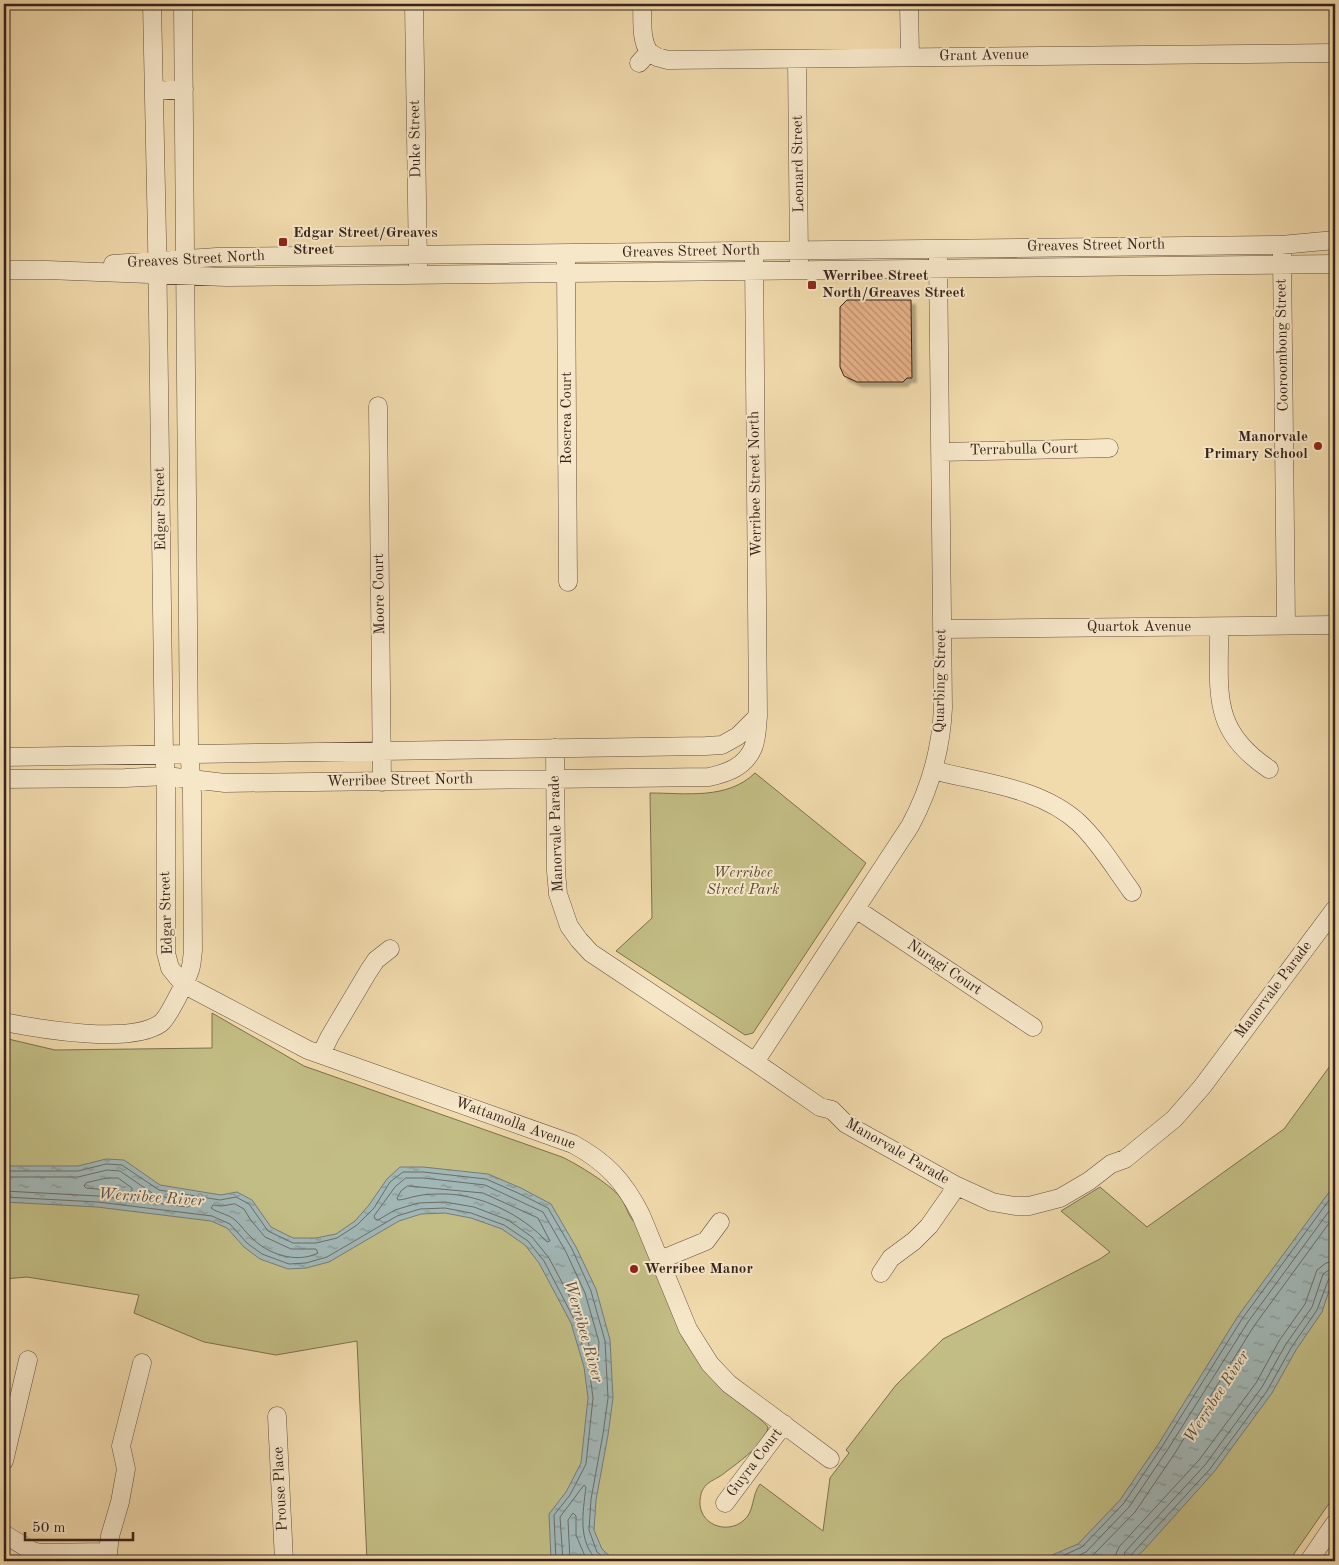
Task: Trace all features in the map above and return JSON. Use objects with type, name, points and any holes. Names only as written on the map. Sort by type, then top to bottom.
[{"type":"street","name":"Edgar Street","points":[[152,4],[158,268],[164,754],[166,776],[166,953],[170,968],[183,984],[191,969],[193,951],[186,276],[184,258],[183,4]]},
{"type":"street","name":"Duke Street","points":[[414,4],[418,274]]},
{"type":"street","name":"Grant Avenue","points":[[642,4],[644,57],[657,57],[668,60],[1335,53]]},
{"type":"street","points":[[909,4],[910,56]]},
{"type":"street","name":"Leonard Street","points":[[797,58],[799,270]]},
{"type":"street","points":[[154,91],[184,89]]},
{"type":"street","name":"Greaves Street North","points":[[158,268],[184,258],[1281,244],[1335,240]]},
{"type":"street","name":"Cooroombong Street","points":[[1281,244],[1283,265],[1286,625]]},
{"type":"street","name":"Quarbing Street","points":[[755,1062],[910,826],[919,809],[940,747],[942,729],[942,629],[938,248]]},
{"type":"street","name":"Werribee Street North","points":[[4,779],[166,776],[225,783],[554,780],[709,776],[736,769],[753,748],[758,716],[754,251]]},
{"type":"street","name":"Roscrea Court","points":[[566,254],[568,582]]},
{"type":"street","name":"Greaves Street North","points":[[4,270],[158,268],[186,276],[226,277],[1335,264]]},
{"type":"street","name":"Moore Court","points":[[378,406],[382,782]]},
{"type":"street","name":"Terrabulla Court","points":[[940,452],[1109,448]]},
{"type":"street","name":"Quartok Avenue","points":[[942,629],[1335,625]]},
{"type":"street","points":[[1219,627],[1220,696],[1225,720],[1235,739],[1245,751],[1269,769]]},
{"type":"street","name":"Werribee Street North","points":[[4,757],[722,745],[738,736],[758,716]]},
{"type":"street","name":"Manorvale Parade","points":[[555,748],[554,780],[558,894],[569,926],[591,953],[820,1107],[832,1110],[846,1124],[957,1186],[992,1202],[1016,1206],[1036,1205],[1067,1195],[1111,1164],[1130,1155],[1174,1119],[1188,1104],[1335,909]]},
{"type":"street","points":[[933,770],[1024,792],[1050,803],[1078,822],[1097,842],[1132,892]]},
{"type":"street","name":"Nuragi Court","points":[[856,909],[1033,1027]]},
{"type":"street","points":[[321,1054],[368,972],[376,960],[390,949]]},
{"type":"street","points":[[4,1022],[70,1033],[134,1033],[161,1022],[168,1014],[183,984]]},
{"type":"street","name":"Wattamolla Avenue","points":[[183,984],[308,1050],[573,1144],[606,1165],[621,1180],[633,1199],[688,1329],[710,1364],[729,1384],[830,1459]]},
{"type":"street","points":[[880,1273],[891,1258],[914,1241],[929,1226],[957,1186]]},
{"type":"street","points":[[660,1260],[706,1241],[720,1222]]},
{"type":"street","points":[[4,1461],[28,1360]]},
{"type":"street","points":[[4,1534],[32,1551],[40,1553],[107,1557],[126,1469],[121,1446],[142,1363]]},
{"type":"street","name":"Prouse Place","points":[[277,1416],[284,1561]]},
{"type":"street","name":"Guyra Court","points":[[725,1503],[784,1424]]},
{"type":"street","points":[[1309,1561],[1334,1528]]},
{"type":"green space","name":"Werribee Street Park","points":[[755,773],[866,863],[753,1033],[745,1035],[616,951],[652,918],[650,793],[692,794],[719,791],[732,788],[744,782]]},
{"type":"green space","points":[[212,1013],[304,1066],[562,1157],[601,1180],[620,1197],[636,1224],[688,1346],[723,1389],[768,1427],[766,1437],[758,1446],[722,1475],[706,1485],[701,1493],[700,1500],[703,1515],[714,1525],[721,1527],[736,1525],[747,1517],[760,1484],[823,1531],[830,1478],[849,1453],[846,1450],[896,1385],[943,1339],[1100,1259],[1110,1252],[1061,1211],[1100,1187],[1147,1227],[1284,1129],[1335,1059],[1335,1495],[1289,1561],[367,1561],[357,1341],[276,1355],[204,1342],[134,1313],[139,1295],[27,1277],[4,1279],[4,1038],[55,1050],[212,1048]]},
{"type":"water","name":"Werribee River","points":[[106,1159],[124,1160],[160,1185],[221,1195],[237,1192],[252,1200],[271,1227],[293,1238],[316,1238],[336,1234],[355,1221],[387,1179],[400,1167],[423,1167],[488,1174],[521,1188],[551,1204],[576,1247],[596,1289],[610,1340],[613,1398],[596,1500],[594,1530],[602,1549],[615,1561],[553,1561],[551,1559],[549,1514],[566,1492],[581,1463],[588,1398],[584,1367],[571,1323],[539,1263],[525,1245],[502,1229],[471,1218],[445,1213],[421,1214],[399,1221],[329,1262],[306,1268],[288,1269],[260,1259],[244,1247],[227,1228],[211,1221],[97,1207],[4,1202],[4,1166],[78,1166]]},
{"type":"water","name":"Werribee River","points":[[1335,1184],[1335,1273],[1322,1312],[1296,1350],[1272,1393],[1214,1472],[1143,1551],[1131,1561],[1038,1561],[1078,1544],[1120,1500],[1159,1443],[1238,1316]]},
{"type":"building","points":[[847,300],[911,300],[912,378],[907,378],[903,382],[857,382],[844,376],[840,367],[840,307]]},
{"type":"place","name":"Edgar Street/Greaves Street","points":[[283,242]]},
{"type":"place","name":"Werribee Street North/Greaves Street","points":[[812,285]]},
{"type":"place","name":"Manorvale Primary School","points":[[1318,446]]},
{"type":"place","name":"Werribee Manor","points":[[634,1269]]}]
